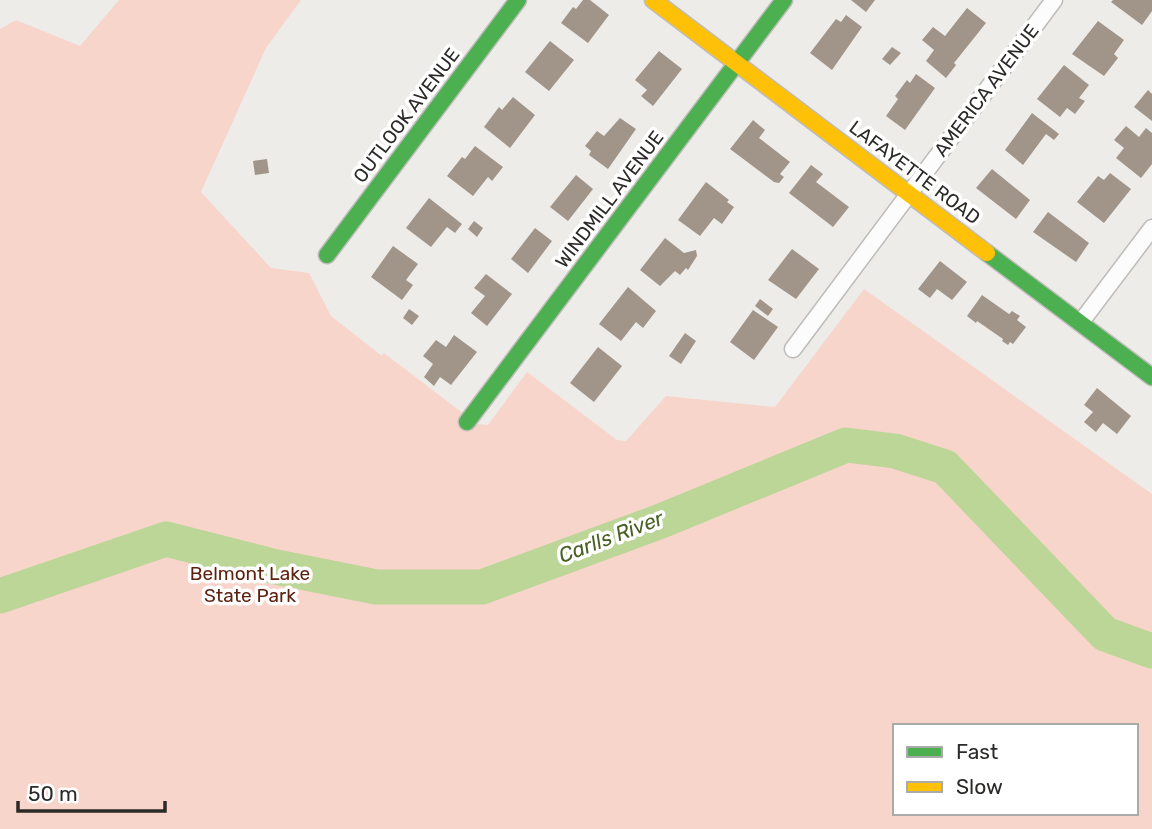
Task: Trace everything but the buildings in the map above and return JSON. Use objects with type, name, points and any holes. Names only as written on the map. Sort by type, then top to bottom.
[{"type":"street","name":"OUTLOOK AVENUE","points":[[327,255],[518,0]]},
{"type":"street","name":"LAFAYETTE ROAD","points":[[653,0],[1152,377]]},
{"type":"street","name":"WINDMILL AVENUE","points":[[467,422],[784,0]]},
{"type":"street","name":"AMERICA AVENUE","points":[[793,349],[1054,0]]},
{"type":"street","points":[[1081,322],[1152,228]]},
{"type":"green space","name":"Belmont Lake State Park","points":[[119,0],[301,0],[266,48],[201,192],[271,268],[309,273],[331,316],[477,424],[488,425],[527,372],[617,440],[626,441],[666,396],[775,407],[864,289],[1152,494],[1152,829],[0,829],[0,29],[16,20],[80,46]]},
{"type":"waterway","name":"Carlls River","points":[[0,596],[166,539],[276,567],[376,587],[482,587],[661,521],[846,445],[895,451],[945,467],[1105,634],[1152,651]]},
{"type":"traffic: fast","points":[[327,255],[518,0]]},
{"type":"traffic: fast","points":[[467,422],[784,0]]},
{"type":"traffic: fast","points":[[987,253],[1152,377]]},
{"type":"traffic: slow","points":[[653,0],[987,253]]}]
